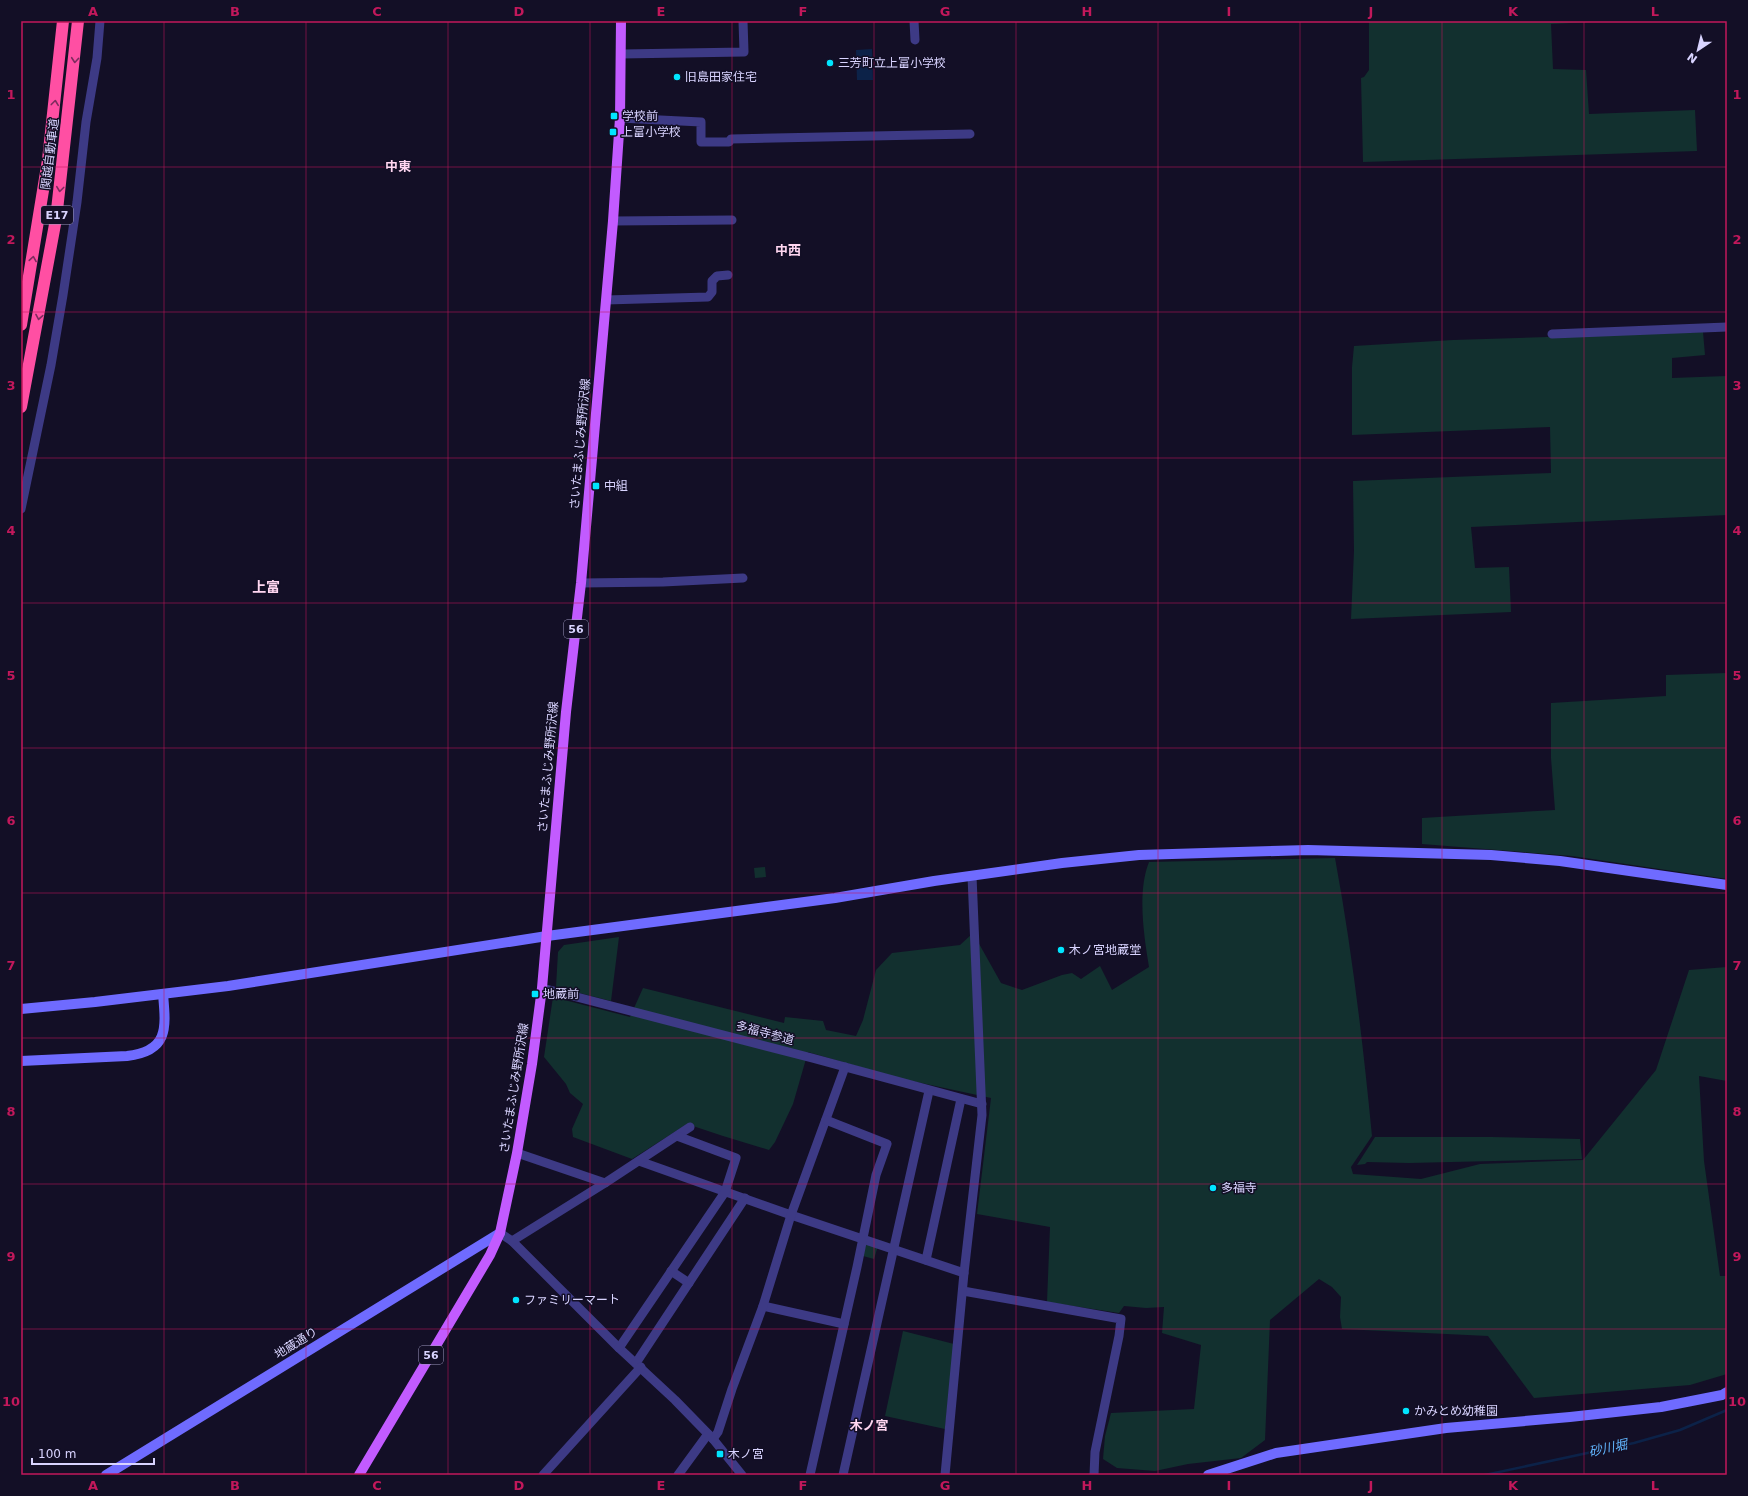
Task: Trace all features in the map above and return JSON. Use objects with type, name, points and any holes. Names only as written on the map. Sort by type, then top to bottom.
[{"type":"highway","name":"関越自動車道","points":[[21,325],[48,160],[63,21]]},
{"type":"highway","name":"関越自動車道","points":[[21,407],[56,219],[74,70],[78,21]]},
{"type":"main road","name":"さいたまふじみ野所沢線","points":[[359,1475],[490,1255],[500,1233],[517,1153],[532,1064],[542,988],[566,712],[581,582],[613,221],[620,118],[621,21]]},
{"type":"street","points":[[21,509],[49,367],[77,202],[82,152],[97,58],[100,21]]},
{"type":"street","points":[[621,54],[744,52],[742,21]]},
{"type":"street","points":[[914,21],[915,40]]},
{"type":"street","points":[[620,118],[701,122],[701,142],[729,142],[731,139],[970,134]]},
{"type":"street","points":[[613,221],[732,220]]},
{"type":"street","points":[[606,300],[708,297],[712,292],[712,281],[718,276],[728,275]]},
{"type":"street","points":[[1552,334],[1727,327]]},
{"type":"street","points":[[581,582],[663,582],[743,578]]},
{"type":"street","points":[[21,1009],[228,986],[547,936],[835,898],[1062,863],[1139,855],[1205,852],[1371,851],[1523,857],[1727,885]]},
{"type":"street","points":[[945,1475],[982,1104],[972,876]]},
{"type":"street","name":"多福寺参道","points":[[542,988],[982,1104]]},
{"type":"street","points":[[21,1061],[127,1056],[135,1055],[148,1050],[160,1040],[164,1032],[166,1022],[163,994]]},
{"type":"street","points":[[678,1475],[711,1437],[718,1432],[732,1389],[763,1306],[791,1215],[845,1067]]},
{"type":"street","points":[[843,1475],[929,1091]]},
{"type":"street","points":[[926,1260],[961,1099]]},
{"type":"street","points":[[810,1475],[877,1171],[887,1144],[826,1120]]},
{"type":"street","points":[[512,1241],[606,1183],[690,1127]]},
{"type":"street","points":[[619,1348],[725,1192],[736,1158],[677,1136]]},
{"type":"street","points":[[517,1153],[606,1183]]},
{"type":"street","points":[[639,1161],[791,1215],[964,1273]]},
{"type":"street","points":[[543,1475],[638,1365],[689,1283],[745,1198]]},
{"type":"street","points":[[500,1233],[512,1241],[711,1437],[742,1475]]},
{"type":"street","name":"地蔵通り","points":[[106,1475],[500,1233]]},
{"type":"street","points":[[671,1271],[689,1283]]},
{"type":"street","points":[[963,1291],[1121,1319],[1096,1452],[1094,1475]]},
{"type":"street","points":[[763,1306],[844,1324]]},
{"type":"street","points":[[1208,1475],[1276,1454],[1337,1444],[1446,1428],[1661,1407],[1722,1395],[1727,1392]]},
{"type":"green space","points":[[1369,21],[1612,21],[1551,24],[1553,69],[1586,70],[1589,114],[1695,110],[1697,151],[1363,162],[1361,78],[1364,77],[1369,70]]},
{"type":"green space","points":[[1703,332],[1705,355],[1672,358],[1672,378],[1727,376],[1727,515],[1471,527],[1475,568],[1509,567],[1511,612],[1351,619],[1354,551],[1353,481],[1551,473],[1550,427],[1352,435],[1352,367],[1354,346],[1453,340]]},
{"type":"green space","points":[[1727,673],[1727,879],[1572,856],[1422,844],[1422,818],[1555,810],[1551,758],[1551,703],[1666,696],[1666,675]]},
{"type":"green space","points":[[1335,858],[1347,927],[1365,1066],[1372,1136],[1351,1167],[1353,1174],[1421,1179],[1480,1164],[1583,1160],[1656,1070],[1689,970],[1727,967],[1727,1081],[1699,1076],[1704,1161],[1720,1276],[1727,1276],[1727,1374],[1690,1385],[1534,1398],[1488,1336],[1342,1329],[1340,1317],[1341,1297],[1332,1287],[1319,1279],[1270,1320],[1265,1440],[1241,1458],[1188,1464],[1155,1471],[1117,1468],[1103,1459],[1105,1436],[1111,1413],[1194,1409],[1201,1345],[1162,1333],[1164,1307],[1146,1308],[1124,1306],[1119,1313],[1047,1302],[1050,1227],[977,1214],[991,1098],[898,1078],[808,1052],[793,1104],[775,1142],[769,1150],[687,1124],[632,1159],[573,1137],[572,1129],[583,1104],[570,1093],[566,1084],[544,1057],[553,997],[630,1017],[643,988],[784,1023],[785,1017],[823,1021],[826,1030],[856,1036],[863,1020],[876,970],[892,953],[960,945],[973,933],[1001,983],[1022,990],[1062,975],[1072,973],[1081,979],[1100,966],[1112,990],[1149,967],[1145,942],[1142,900],[1145,874],[1149,862]]},
{"type":"green space","points":[[765,867],[766,877],[755,878],[754,868]]},
{"type":"green space","points":[[619,937],[611,1001],[556,987],[558,952],[564,945]]},
{"type":"green space","points":[[1375,1137],[1580,1139],[1582,1159],[1409,1163],[1367,1162],[1365,1164],[1357,1165]]},
{"type":"green space","points":[[866,1244],[878,1246],[874,1259],[863,1256]]},
{"type":"green space","points":[[903,1331],[954,1344],[945,1429],[885,1416]]},
{"type":"water","points":[[872,49],[873,80],[857,80],[856,50]]},
{"type":"waterway","name":"砂川堀","points":[[1485,1475],[1634,1443],[1680,1430],[1727,1410]]},
{"type":"place","name":"三芳町立上富小学校","points":[[830,63]]},
{"type":"place","name":"旧島田家住宅","points":[[677,77]]},
{"type":"place","name":"学校前","points":[[614,116]]},
{"type":"place","name":"上富小学校","points":[[613,132]]},
{"type":"place","name":"中組","points":[[596,486]]},
{"type":"place","name":"木ノ宮地蔵堂","points":[[1061,950]]},
{"type":"place","name":"地蔵前","points":[[535,994]]},
{"type":"place","name":"多福寺","points":[[1213,1188]]},
{"type":"place","name":"ファミリーマート","points":[[516,1300]]},
{"type":"place","name":"かみとめ幼稚園","points":[[1406,1411]]},
{"type":"place","name":"木ノ宮","points":[[720,1454]]},
{"type":"district","name":"中東","points":[[398,166]]},
{"type":"district","name":"中西","points":[[788,250]]},
{"type":"district","name":"上富","points":[[266,587]]},
{"type":"district","name":"木ノ宮","points":[[869,1425]]}]
